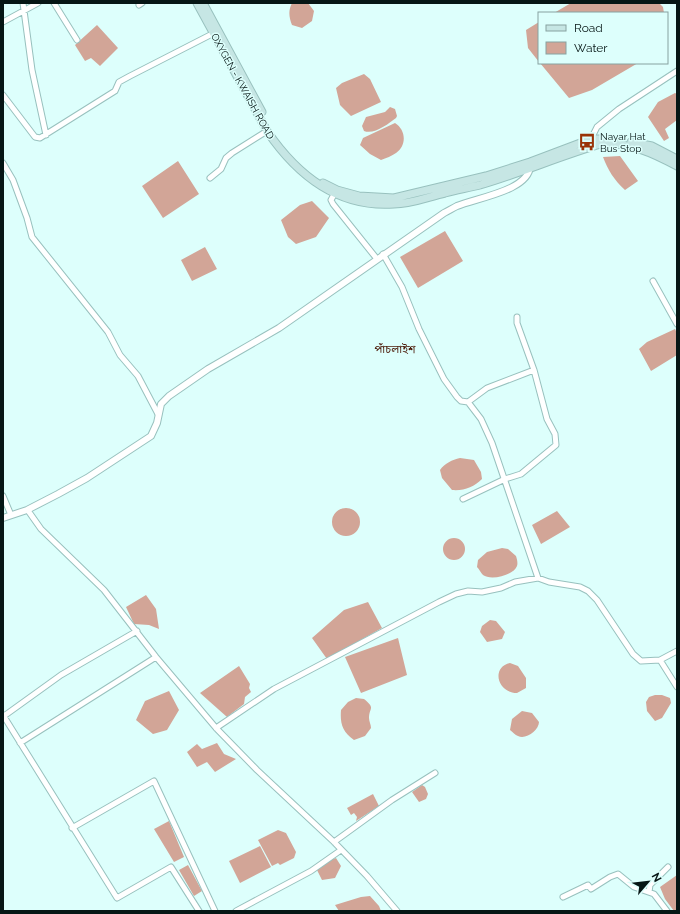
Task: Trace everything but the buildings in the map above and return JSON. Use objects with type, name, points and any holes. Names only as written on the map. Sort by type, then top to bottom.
[{"type":"main road","name":"OXYGEN - KWAISH ROAD","points":[[197,3],[217,32],[277,139],[288,153],[335,192]]},
{"type":"main road","name":"OXYGEN - KWAISH ROAD","points":[[203,3],[267,131],[287,157],[323,188],[335,192],[359,196],[394,198],[530,166],[601,144],[614,143],[631,146],[655,154],[677,166]]},
{"type":"main road","name":"OXYGEN - KWAISH ROAD","points":[[530,166],[591,139],[619,139],[652,146],[677,159]]},
{"type":"street","points":[[23,3],[32,70],[46,135]]},
{"type":"street","points":[[3,22],[38,3]]},
{"type":"street","points":[[54,3],[77,40]]},
{"type":"street","points":[[3,95],[35,137],[46,135],[115,91],[119,82],[217,32]]},
{"type":"street","points":[[591,139],[597,127],[619,109],[677,71]]},
{"type":"street","points":[[210,178],[221,170],[226,158],[232,153],[267,131]]},
{"type":"street","points":[[3,163],[13,180],[27,218],[32,237],[108,332],[120,355],[138,376],[158,414]]},
{"type":"street","points":[[3,518],[27,510],[81,481],[151,436],[157,423],[161,404],[169,396],[208,369],[279,328],[382,254],[457,206],[497,194],[514,186],[524,178],[530,166]]},
{"type":"street","points":[[335,192],[331,200],[333,204],[377,259]]},
{"type":"street","points":[[382,254],[402,288],[419,329],[444,379],[457,397],[462,401],[468,402],[481,419],[505,479],[538,578]]},
{"type":"street","points":[[653,281],[677,324]]},
{"type":"street","points":[[463,499],[505,479],[521,474],[556,445],[555,434],[547,419],[534,370],[517,323],[517,317]]},
{"type":"street","points":[[468,402],[487,388],[534,370]]},
{"type":"street","points":[[3,496],[11,515]]},
{"type":"street","points":[[29,512],[41,528],[104,590],[156,657],[216,728],[254,767],[334,842],[367,876],[396,911]]},
{"type":"street","points":[[216,728],[274,690],[444,600],[468,591],[482,592],[501,588],[515,582],[538,578],[549,582],[580,587],[588,591],[597,600],[637,658],[641,661],[660,660],[677,651]]},
{"type":"street","points":[[137,632],[61,675],[3,716],[117,898],[170,867],[199,911]]},
{"type":"street","points":[[20,744],[156,657]]},
{"type":"street","points":[[660,660],[677,687]]},
{"type":"street","points":[[334,842],[392,800],[435,773]]},
{"type":"street","points":[[72,828],[154,781],[215,911]]},
{"type":"street","points":[[236,911],[311,871],[341,850]]},
{"type":"street","points":[[649,892],[650,885],[668,867]]},
{"type":"street","points":[[563,897],[588,885],[591,889],[610,877],[618,874],[634,887],[654,894],[667,911]]},
{"type":"water","points":[[292,3],[308,3],[314,11],[312,21],[302,28],[292,25],[289,14]]},
{"type":"water","points":[[571,3],[659,3],[663,7],[664,12],[556,12]]},
{"type":"water","points":[[538,23],[538,61],[528,48],[526,30]]},
{"type":"water","points":[[97,25],[118,48],[100,66],[91,58],[85,61],[75,45]]},
{"type":"water","points":[[541,64],[636,64],[592,90],[569,98]]},
{"type":"water","points":[[364,74],[370,79],[381,102],[351,116],[340,105],[336,88],[342,83]]},
{"type":"water","points":[[675,93],[677,94],[677,120],[665,129],[669,138],[664,141],[648,117],[658,102]]},
{"type":"water","points":[[390,107],[395,109],[397,116],[396,118],[385,126],[372,132],[364,131],[362,126],[366,117],[385,112]]},
{"type":"water","points":[[395,123],[399,126],[404,138],[400,150],[394,154],[381,160],[370,154],[360,145],[363,138]]},
{"type":"water","points":[[620,156],[638,181],[625,190],[612,175],[603,157]]},
{"type":"water","points":[[178,161],[199,194],[163,218],[142,186]]},
{"type":"water","points":[[312,201],[329,218],[316,237],[296,244],[288,237],[281,220],[300,205]]},
{"type":"water","points":[[445,231],[463,261],[418,288],[400,257]]},
{"type":"water","points":[[205,247],[217,269],[192,281],[181,260]]},
{"type":"water","points":[[675,329],[677,333],[677,355],[651,371],[639,349],[647,342]]},
{"type":"water","points":[[460,458],[474,460],[481,472],[482,479],[468,488],[452,490],[442,478],[440,470],[449,462]]},
{"type":"water","points":[[346,508],[356,512],[360,522],[356,532],[346,536],[336,532],[332,522],[336,512]]},
{"type":"water","points":[[557,511],[570,527],[541,544],[532,525]]},
{"type":"water","points":[[454,538],[462,541],[465,549],[462,557],[454,560],[446,557],[443,549],[446,541]]},
{"type":"water","points":[[502,548],[508,549],[516,556],[517,566],[515,569],[512,572],[502,576],[487,577],[483,575],[477,567],[478,560],[487,552]]},
{"type":"water","points":[[146,595],[156,609],[159,629],[149,625],[134,624],[126,607]]},
{"type":"water","points":[[368,602],[382,628],[327,659],[312,638],[344,610]]},
{"type":"water","points":[[490,620],[496,621],[505,632],[502,639],[487,642],[480,632],[482,626]]},
{"type":"water","points":[[398,638],[407,675],[361,693],[345,657]]},
{"type":"water","points":[[510,663],[518,666],[526,678],[526,688],[517,693],[510,692],[505,689],[499,680],[500,669],[504,665]]},
{"type":"water","points":[[239,666],[250,684],[249,688],[251,692],[245,697],[244,704],[227,717],[200,693]]},
{"type":"water","points":[[169,691],[179,710],[167,730],[153,734],[136,720],[145,701]]},
{"type":"water","points":[[662,695],[670,698],[671,703],[662,718],[655,721],[647,711],[646,702],[649,697]]},
{"type":"water","points":[[356,698],[364,699],[371,707],[369,718],[371,728],[365,736],[354,740],[344,730],[341,719],[341,710],[348,702]]},
{"type":"water","points":[[522,711],[532,713],[539,722],[537,728],[532,734],[525,737],[516,735],[510,730],[512,719]]},
{"type":"water","points":[[217,743],[224,754],[236,759],[215,772],[207,762],[197,767],[187,752],[197,744],[202,749]]},
{"type":"water","points":[[422,785],[425,787],[428,794],[426,799],[419,802],[412,792]]},
{"type":"water","points":[[373,794],[379,806],[356,821],[357,817],[354,813],[351,815],[347,808]]},
{"type":"water","points":[[169,821],[184,857],[174,862],[154,829]]},
{"type":"water","points":[[278,830],[286,833],[296,852],[294,858],[280,865],[278,863],[272,866],[258,840]]},
{"type":"water","points":[[260,846],[271,867],[240,883],[229,861]]},
{"type":"water","points":[[336,858],[341,866],[335,878],[322,880],[317,870],[328,861]]},
{"type":"water","points":[[188,865],[202,891],[194,896],[179,870]]},
{"type":"water","points":[[677,875],[677,911],[674,911],[665,899],[660,887]]},
{"type":"water","points":[[370,896],[379,906],[381,911],[339,911],[335,905],[361,897]]},
{"type":"place","name":"Nayar Hat Bus Stop","points":[[587,142]]},
{"type":"district","name":"পাঁচলাইশ","points":[[395,349]]}]
